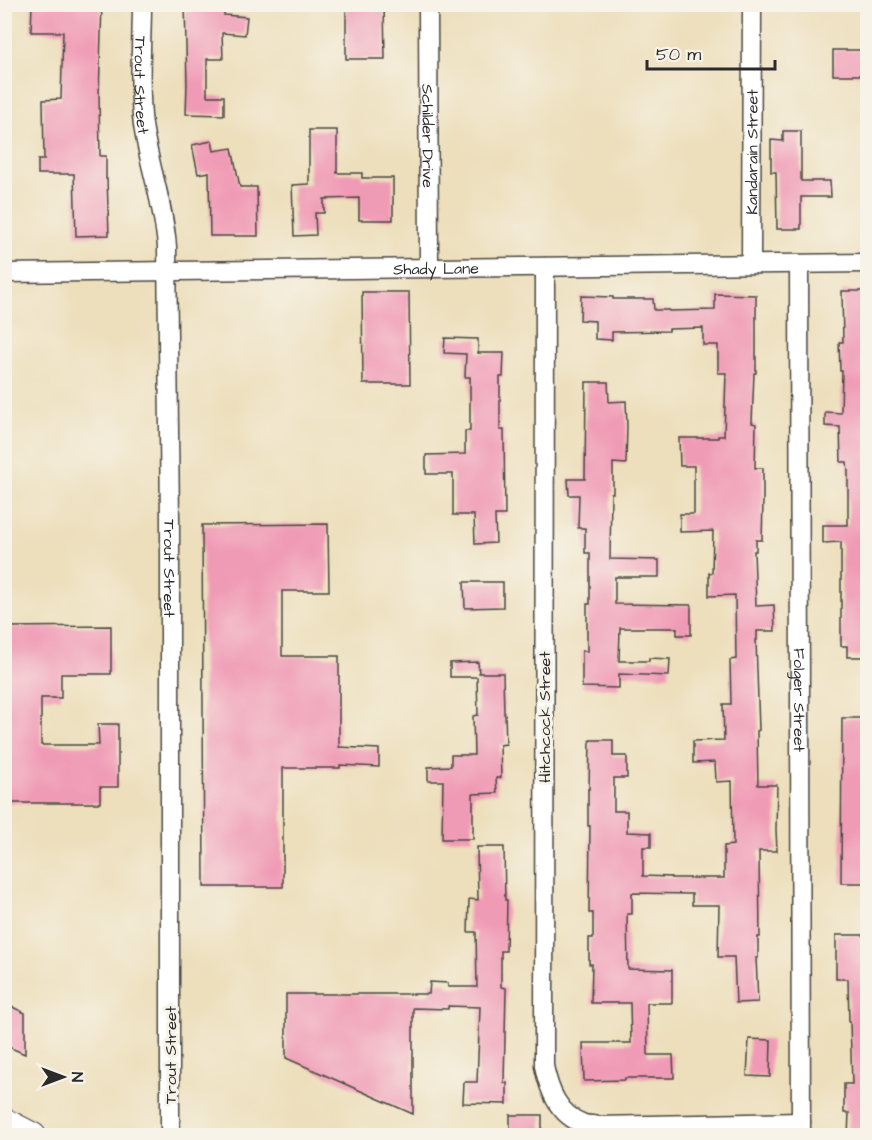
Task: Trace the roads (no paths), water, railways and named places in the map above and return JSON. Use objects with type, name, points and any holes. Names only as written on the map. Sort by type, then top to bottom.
[{"type":"main road","points":[[4,1121],[33,1136]]},
{"type":"street","name":"Trout Street","points":[[142,4],[143,123],[166,228],[167,247],[170,520],[170,1136]]},
{"type":"street","name":"Schilder Drive","points":[[428,4],[429,268]]},
{"type":"street","name":"Kandarain Street","points":[[751,263],[752,4]]},
{"type":"street","name":"Shady Lane","points":[[4,273],[867,263]]},
{"type":"street","name":"Folger Street","points":[[799,264],[801,1129]]},
{"type":"street","name":"Hitchcock Street","points":[[545,267],[544,1066],[547,1084],[562,1109],[584,1124],[801,1129]]}]
